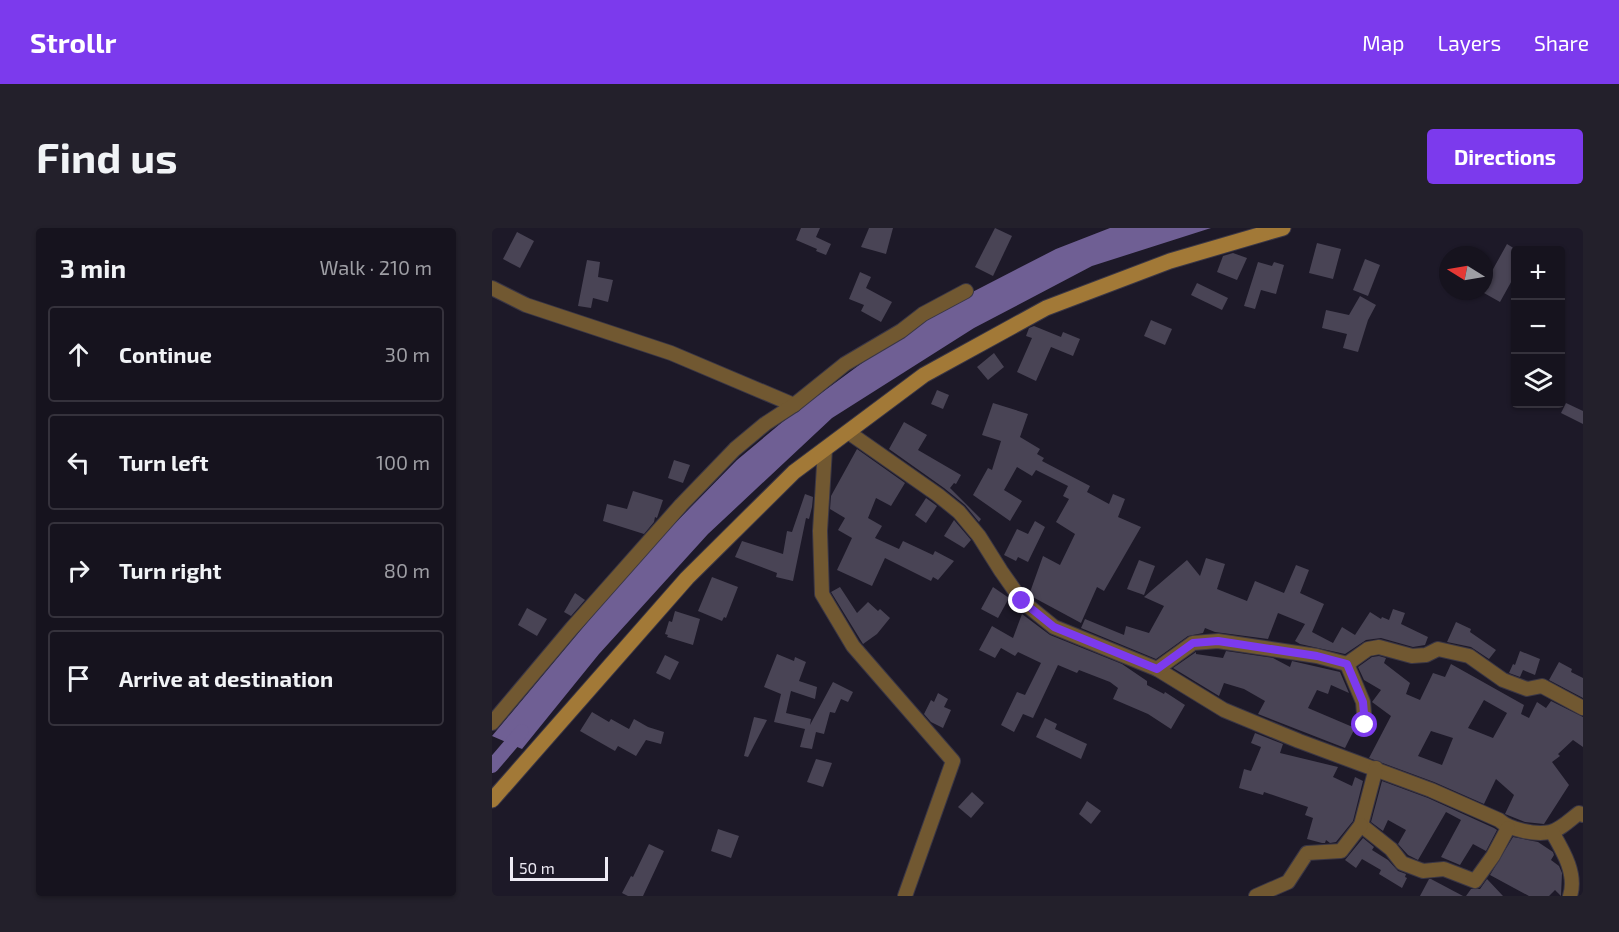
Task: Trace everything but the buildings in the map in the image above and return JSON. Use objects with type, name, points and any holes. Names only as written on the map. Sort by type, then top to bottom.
[{"type":"main road","points":[[492,800],[687,578],[794,472],[924,375],[1046,308],[1170,261],[1283,228]]},
{"type":"street","points":[[492,288],[526,305],[671,353],[794,405]]},
{"type":"street","points":[[492,723],[681,505],[735,450],[765,424],[794,405],[845,364],[901,331],[923,314],[966,291]]},
{"type":"street","points":[[848,432],[938,495],[958,513],[979,536],[1022,601],[1054,627],[1157,669],[1224,711],[1376,768],[1499,820],[1508,828],[1552,832],[1579,813],[1583,815]]},
{"type":"street","points":[[825,449],[820,531],[822,594],[853,646],[953,761],[905,896]]},
{"type":"street","points":[[1157,669],[1193,643],[1218,641],[1317,656],[1347,664]]},
{"type":"street","points":[[1347,664],[1368,649],[1379,647],[1412,656],[1426,655],[1438,649],[1469,656],[1503,680],[1527,689],[1542,686],[1583,708]]},
{"type":"street","points":[[1347,664],[1363,702],[1365,725]]},
{"type":"street","points":[[1256,896],[1288,882],[1307,853],[1341,851],[1361,825],[1376,768]]},
{"type":"street","points":[[1361,825],[1391,849],[1402,863],[1423,871],[1444,869],[1475,881],[1493,856],[1508,828]]},
{"type":"street","points":[[1552,832],[1567,859],[1573,887],[1570,896]]},
{"type":"shaded area","points":[[1110,228],[1211,228],[1092,266],[974,328],[832,418],[708,534],[599,654],[522,749],[492,736],[641,558],[737,460],[786,419],[881,349],[955,301],[1056,249]]},
{"type":"waterway","points":[[492,766],[522,731]]},
{"type":"route","points":[[1022,601],[1054,627],[1157,669],[1193,643],[1218,641],[1317,656],[1347,664],[1363,702],[1365,725]]}]
